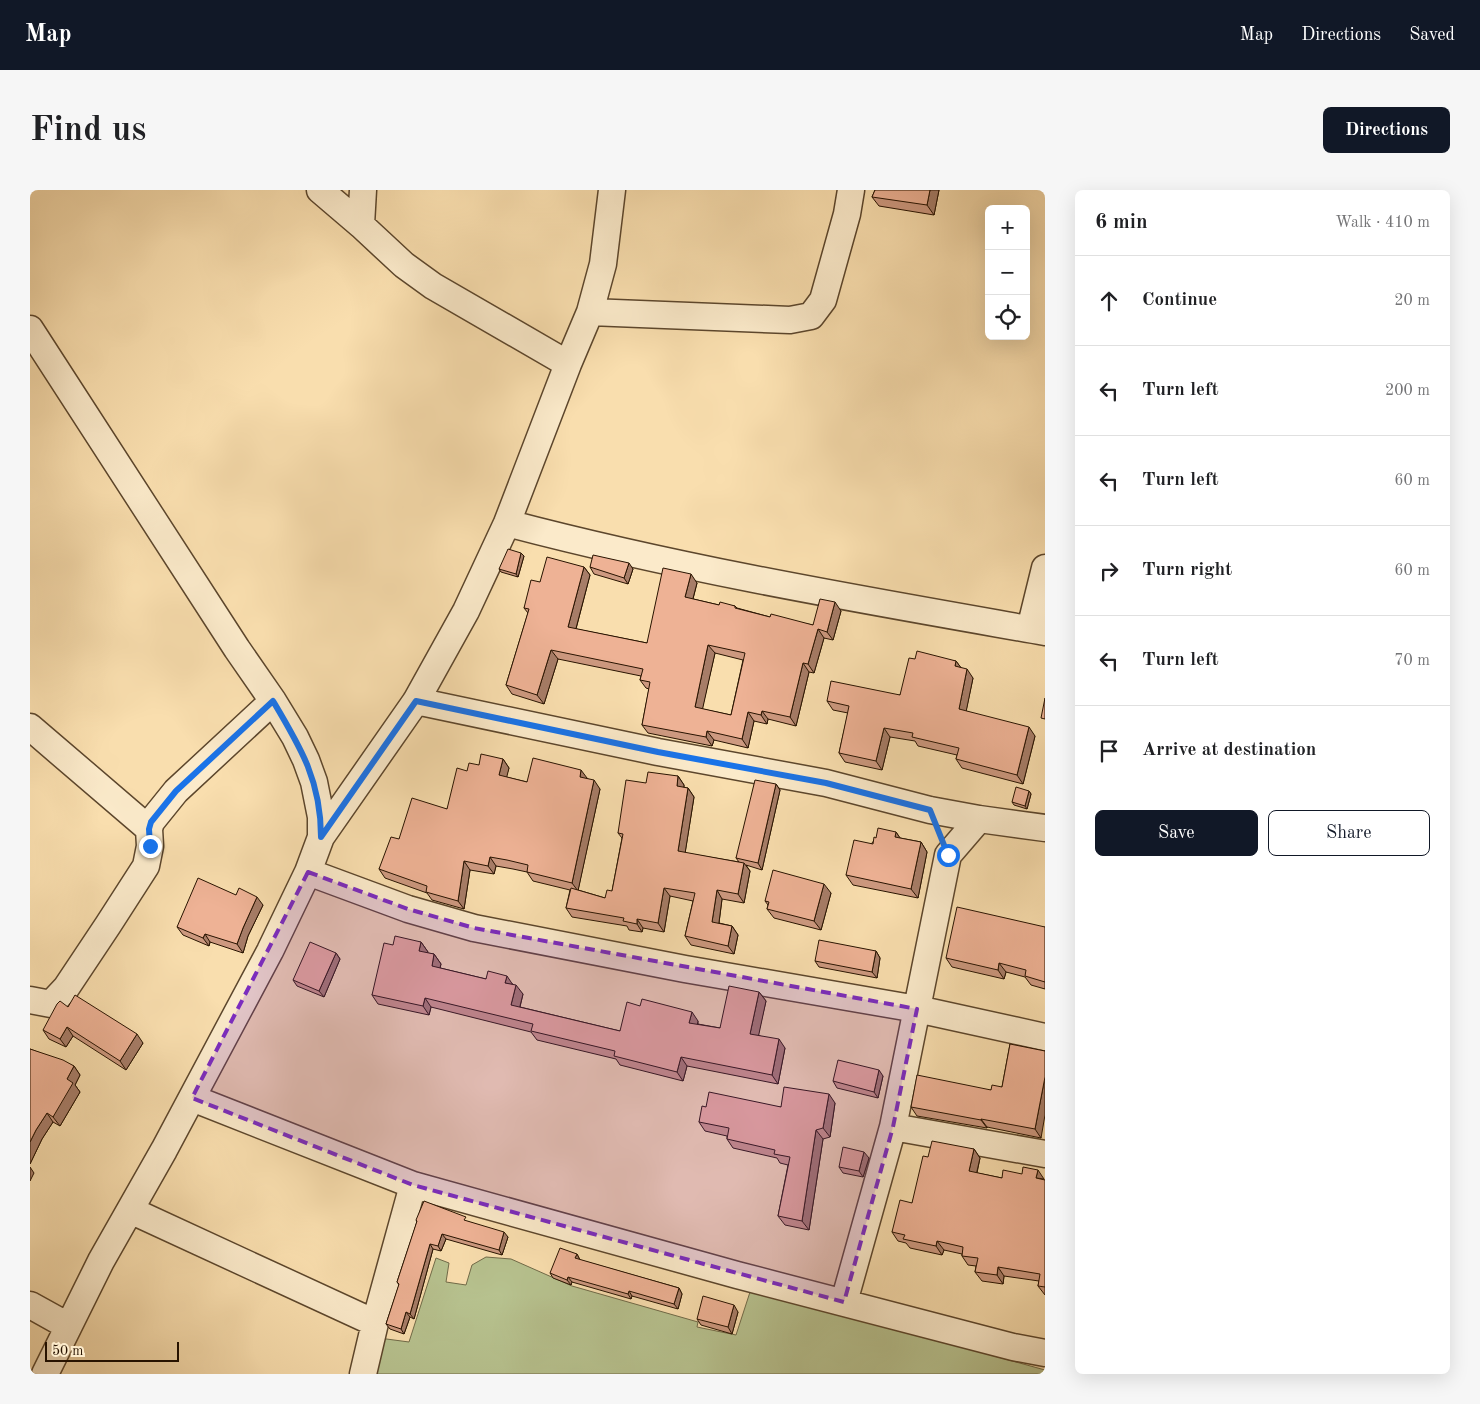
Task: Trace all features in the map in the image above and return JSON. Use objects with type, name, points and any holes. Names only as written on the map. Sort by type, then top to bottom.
[{"type":"street","points":[[320,190],[404,265],[433,286],[568,364]]},
{"type":"street","points":[[361,225],[363,190]]},
{"type":"street","points":[[45,1374],[101,1261],[192,1098],[270,951],[308,872],[321,837],[416,701],[466,611],[507,523],[590,312],[603,264],[612,190]]},
{"type":"street","points":[[590,312],[790,320],[811,316],[823,300],[847,214],[851,190]]},
{"type":"street","points":[[30,329],[295,737],[314,782],[321,817],[321,837]]},
{"type":"street","points":[[507,523],[662,562],[836,596],[1038,631],[1045,568]]},
{"type":"street","points":[[30,1000],[51,1004],[66,988],[146,866],[150,846],[149,829],[151,822],[176,791],[273,701]]},
{"type":"street","points":[[416,701],[658,752],[826,783],[930,810],[1045,828]]},
{"type":"street","points":[[30,727],[149,829]]},
{"type":"street","points":[[930,810],[948,855]]},
{"type":"street","points":[[844,1302],[893,1127],[948,855],[979,819]]},
{"type":"street","points":[[308,872],[408,909],[474,928],[685,969],[917,1009],[1045,1037]]},
{"type":"street","points":[[192,1098],[413,1185],[643,1250],[1045,1353]]},
{"type":"street","points":[[893,1127],[1045,1154]]},
{"type":"street","points":[[363,1374],[374,1323],[413,1185]]},
{"type":"street","points":[[130,1210],[374,1323]]},
{"type":"street","points":[[30,1304],[68,1326]]},
{"type":"highlighted area","points":[[308,872],[408,909],[474,928],[917,1009],[893,1127],[844,1302],[413,1185],[192,1098]]},
{"type":"green space","points":[[486,1257],[511,1259],[572,1286],[698,1322],[697,1327],[736,1335],[751,1289],[1045,1370],[1045,1374],[371,1374],[379,1338],[409,1342],[436,1258],[449,1263],[446,1282],[466,1285],[472,1265]]},
{"type":"building","points":[[875,190],[930,190],[927,205],[872,197]]},
{"type":"building","points":[[508,549],[521,553],[516,574],[499,569]]},
{"type":"building","points":[[593,555],[629,563],[624,578],[590,567]]},
{"type":"building","points":[[547,557],[584,567],[568,627],[647,643],[663,568],[691,574],[685,597],[719,605],[720,602],[770,617],[771,614],[813,625],[820,599],[835,602],[827,632],[818,629],[808,664],[803,663],[790,717],[762,711],[761,715],[748,712],[742,739],[707,731],[706,737],[642,725],[650,682],[640,680],[643,669],[551,650],[537,695],[506,685],[529,609],[524,608],[531,580],[540,582]],"holes":[[[708,645],[745,653],[731,715],[695,707]]]},
{"type":"building","points":[[917,651],[956,661],[955,666],[967,669],[959,709],[1029,727],[1017,775],[956,759],[959,748],[912,737],[913,733],[884,728],[876,761],[839,753],[849,706],[827,701],[831,681],[900,695],[909,658],[915,659]]},
{"type":"building","points":[[1045,698],[1045,719],[1041,718]]},
{"type":"building","points":[[481,754],[503,759],[499,775],[527,782],[533,758],[581,770],[580,777],[594,780],[572,883],[527,872],[528,865],[507,860],[490,857],[488,866],[464,861],[458,901],[426,892],[427,886],[379,869],[391,837],[399,839],[412,798],[447,809],[457,768],[467,771],[469,763],[479,765]]},
{"type":"building","points":[[648,772],[678,776],[677,786],[688,788],[678,851],[744,863],[738,894],[717,890],[712,922],[732,926],[728,946],[685,936],[695,893],[664,888],[658,923],[637,919],[637,924],[623,921],[624,918],[566,908],[571,888],[605,898],[607,890],[612,891],[623,834],[618,833],[626,780],[646,783]]},
{"type":"building","points":[[755,780],[776,784],[758,863],[736,858]]},
{"type":"building","points":[[1016,787],[1029,791],[1025,806],[1012,802]]},
{"type":"building","points":[[878,828],[896,832],[895,837],[921,842],[911,889],[846,875],[854,840],[873,844]]},
{"type":"building","points":[[773,870],[824,884],[814,921],[767,909],[769,902],[765,901]]},
{"type":"building","points":[[198,878],[236,895],[239,888],[257,897],[237,944],[205,934],[203,938],[177,927]]},
{"type":"building","points":[[957,907],[1045,927],[1045,982],[1025,976],[1026,970],[999,963],[998,970],[946,958]]},
{"type":"building","points":[[395,936],[421,942],[419,951],[434,954],[432,966],[486,979],[488,971],[507,976],[505,983],[516,985],[511,1005],[620,1031],[627,1002],[640,1006],[642,999],[692,1012],[689,1023],[720,1028],[729,986],[759,992],[750,1034],[779,1039],[772,1075],[681,1057],[677,1072],[614,1056],[615,1051],[531,1031],[533,1024],[425,998],[423,1006],[372,995],[384,943],[393,945]]},
{"type":"building","points":[[819,940],[876,951],[872,972],[815,961]]},
{"type":"building","points":[[310,942],[336,953],[319,991],[293,980]]},
{"type":"building","points":[[75,995],[137,1034],[120,1061],[67,1027],[60,1039],[43,1030],[57,1004],[60,1001],[68,1007]]},
{"type":"building","points":[[1010,1044],[1045,1051],[1045,1077],[1035,1129],[911,1107],[917,1075],[991,1090],[992,1085],[1002,1087]]},
{"type":"building","points":[[30,1049],[63,1060],[74,1066],[67,1079],[73,1083],[53,1117],[47,1113],[30,1142]]},
{"type":"building","points":[[838,1060],[879,1070],[874,1092],[833,1081]]},
{"type":"building","points":[[784,1087],[829,1094],[823,1128],[816,1130],[802,1221],[778,1216],[790,1157],[774,1154],[775,1150],[727,1139],[729,1128],[699,1122],[702,1106],[706,1107],[709,1092],[781,1107]]},
{"type":"building","points":[[932,1141],[974,1149],[969,1171],[1002,1178],[1003,1170],[1022,1174],[1023,1167],[1038,1170],[1036,1178],[1045,1180],[1045,1287],[1038,1286],[1040,1274],[998,1267],[997,1275],[975,1272],[978,1258],[962,1256],[963,1247],[937,1241],[936,1246],[903,1239],[905,1235],[892,1232],[900,1200],[912,1203],[923,1156],[928,1157]]},
{"type":"building","points":[[843,1147],[864,1152],[859,1171],[839,1167]]},
{"type":"building","points":[[424,1201],[466,1217],[464,1220],[504,1232],[499,1250],[442,1234],[438,1246],[430,1244],[410,1314],[406,1312],[401,1329],[386,1324],[416,1220]]},
{"type":"building","points":[[560,1248],[577,1254],[575,1258],[679,1288],[674,1304],[629,1291],[628,1294],[568,1277],[567,1280],[550,1273]]},
{"type":"building","points":[[703,1296],[734,1305],[728,1327],[697,1319]]},
{"type":"route","points":[[150,846],[149,829],[151,822],[164,805],[176,791],[273,701],[295,737],[314,782],[321,817],[321,837],[416,701],[658,752],[826,783],[930,810],[948,855]]}]
